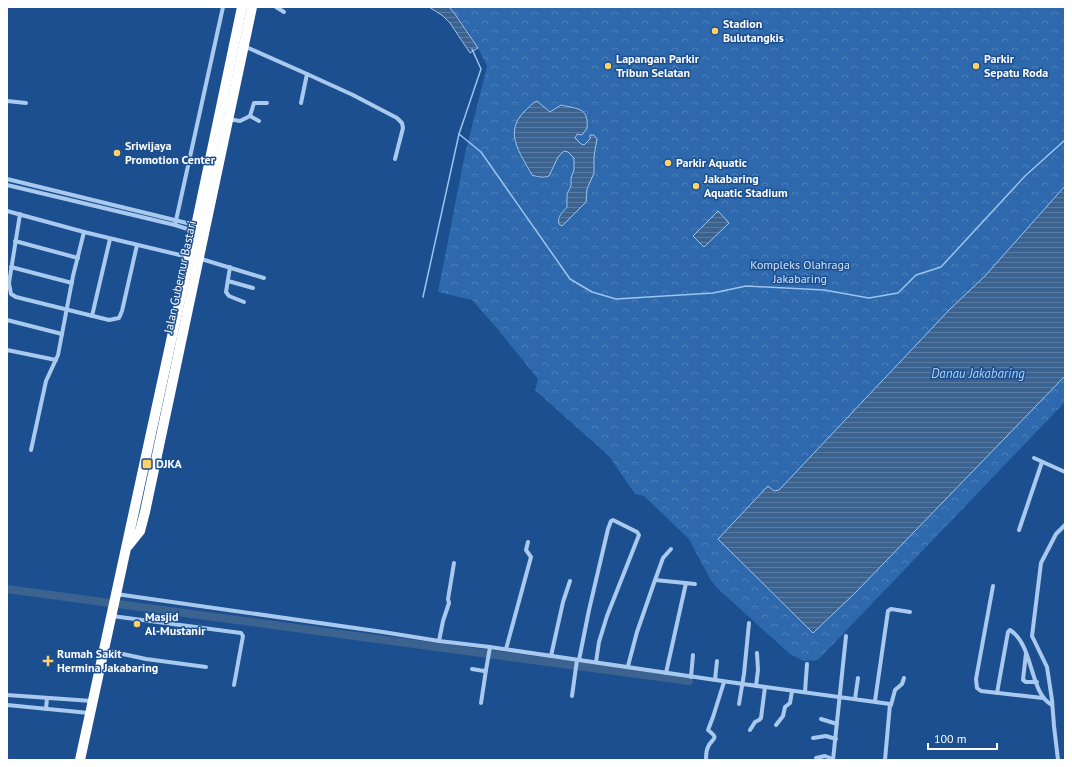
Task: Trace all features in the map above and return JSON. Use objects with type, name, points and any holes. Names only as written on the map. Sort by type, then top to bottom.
[{"type":"highway","name":"Jalan Gubernur Bastari","points":[[193,257],[192,228],[242,7]]},
{"type":"highway","name":"Jalan Gubernur Bastari","points":[[80,760],[89,713],[126,549],[140,531],[165,386],[193,257],[228,119],[252,7]]},
{"type":"street","points":[[176,223],[224,7]]},
{"type":"street","points":[[276,7],[284,12]]},
{"type":"street","points":[[244,46],[353,95],[397,118],[402,123],[403,128],[395,159]]},
{"type":"street","points":[[301,103],[307,74]]},
{"type":"street","points":[[7,101],[26,103]]},
{"type":"street","points":[[228,119],[240,121],[250,116],[254,103],[267,103]]},
{"type":"street","points":[[250,116],[259,121]]},
{"type":"street","points":[[7,179],[176,223]]},
{"type":"street","points":[[7,185],[181,224],[192,228]]},
{"type":"street","points":[[7,211],[110,239],[193,257],[264,278]]},
{"type":"street","points":[[20,214],[9,283],[9,294],[16,297],[109,320],[119,318],[122,311],[137,245]]},
{"type":"street","points":[[31,450],[46,381],[56,360],[84,232]]},
{"type":"street","points":[[92,316],[110,239]]},
{"type":"street","points":[[15,241],[78,258]]},
{"type":"street","points":[[11,267],[72,283]]},
{"type":"street","points":[[230,267],[226,287],[227,294],[244,302]]},
{"type":"street","points":[[228,281],[253,288]]},
{"type":"street","points":[[7,320],[62,334]]},
{"type":"street","points":[[7,350],[56,360]]},
{"type":"street","points":[[1034,458],[1065,472]]},
{"type":"street","points":[[1019,530],[1042,462]]},
{"type":"street","points":[[572,696],[575,672],[581,646],[605,543],[611,522],[613,520],[637,532],[639,535],[607,616],[598,648],[596,662]]},
{"type":"street","points":[[1058,760],[1047,667],[1032,636],[1041,563],[1056,534],[1065,525]]},
{"type":"street","points":[[506,649],[532,557],[526,550],[528,542]]},
{"type":"street","points":[[628,666],[663,558],[671,548]]},
{"type":"street","points":[[439,641],[443,621],[449,603],[448,599],[454,562]]},
{"type":"street","points":[[655,580],[695,584]]},
{"type":"street","points":[[551,656],[570,581]]},
{"type":"street","points":[[666,673],[668,658],[686,583]]},
{"type":"street","points":[[992,586],[976,684],[977,688],[981,691],[1043,698]]},
{"type":"street","points":[[115,594],[439,641],[628,666],[724,682],[890,704],[885,760]]},
{"type":"street","points":[[874,701],[888,611],[891,609],[910,612]]},
{"type":"street","points":[[111,616],[241,633],[243,636],[234,685]]},
{"type":"street","points":[[739,704],[745,668],[749,623]]},
{"type":"street","points":[[997,693],[1009,631],[1012,631],[1018,638],[1026,653],[1043,698],[1052,705]]},
{"type":"street","points":[[816,758],[825,756],[833,759],[846,636]]},
{"type":"street","points":[[481,703],[490,647]]},
{"type":"street","points":[[103,650],[206,667]]},
{"type":"street","points":[[756,686],[758,670],[757,653]]},
{"type":"street","points":[[1026,653],[1023,680],[1026,682],[1036,682]]},
{"type":"street","points":[[691,677],[693,655]]},
{"type":"street","points":[[716,680],[717,661]]},
{"type":"street","points":[[805,692],[807,664]]},
{"type":"street","points":[[472,669],[486,670]]},
{"type":"street","points":[[855,699],[858,678]]},
{"type":"street","points":[[891,704],[895,690],[902,684],[904,678]]},
{"type":"street","points":[[706,760],[708,746],[713,740],[714,736],[713,733],[708,730],[724,682]]},
{"type":"street","points":[[750,730],[755,722],[761,718],[765,687]]},
{"type":"street","points":[[776,725],[783,716],[785,707],[790,703],[792,691]]},
{"type":"street","points":[[7,695],[92,701]]},
{"type":"street","points":[[46,709],[47,698]]},
{"type":"street","points":[[7,706],[89,713]]},
{"type":"street","points":[[821,719],[837,724]]},
{"type":"street","points":[[813,738],[826,736],[836,738]]},
{"type":"green space","name":"Kompleks Olahraga Jakabaring","points":[[449,7],[1065,7],[1065,402],[818,660],[804,661],[790,654],[717,588],[710,579],[689,539],[644,496],[635,494],[609,456],[535,390],[538,379],[472,300],[438,292],[465,154],[487,66],[470,35]]},
{"type":"water","points":[[429,7],[449,7],[478,48],[470,53],[450,23],[443,16]]},
{"type":"water","points":[[537,101],[550,112],[561,105],[581,110],[586,116],[587,128],[582,135],[577,134],[575,138],[584,145],[590,139],[590,135],[594,135],[597,139],[594,156],[594,173],[587,189],[586,202],[562,226],[559,224],[559,219],[567,207],[567,194],[571,186],[571,178],[574,170],[574,158],[568,152],[564,151],[558,157],[549,176],[543,177],[532,175],[519,151],[514,135],[518,119],[531,105]]},
{"type":"water","name":"Danau Jakabaring","points":[[1065,186],[1065,376],[854,594],[813,633],[718,539],[768,486],[774,491],[779,490],[951,308],[985,276]]},
{"type":"water","points":[[718,211],[729,223],[704,247],[693,236]]},
{"type":"waterway","points":[[423,297],[459,134],[481,69],[472,49]]},
{"type":"waterway","points":[[459,134],[481,152],[570,279],[592,292],[616,299],[713,293],[746,286],[824,290],[869,298],[898,293],[916,275],[941,267],[1025,176],[1065,140]]},
{"type":"waterway","points":[[7,589],[110,603]]},
{"type":"waterway","points":[[118,604],[689,681]]},
{"type":"tram line","points":[[84,760],[245,7]]},
{"type":"place","name":"Stadion Bulutangkis","points":[[715,31]]},
{"type":"place","name":"Lapangan Parkir Tribun Selatan","points":[[608,66]]},
{"type":"place","name":"Parkir Sepatu Roda","points":[[976,66]]},
{"type":"place","name":"Sriwijaya Promotion Center","points":[[117,153]]},
{"type":"place","name":"Parkir Aquatic","points":[[668,163]]},
{"type":"place","name":"Jakabaring Aquatic Stadium","points":[[696,186]]},
{"type":"place","name":"DJKA","points":[[147,464]]},
{"type":"place","name":"Masjid Al-Mustanir","points":[[137,624]]},
{"type":"place","name":"Rumah Sakit Hermina Jakabaring","points":[[48,661]]}]
